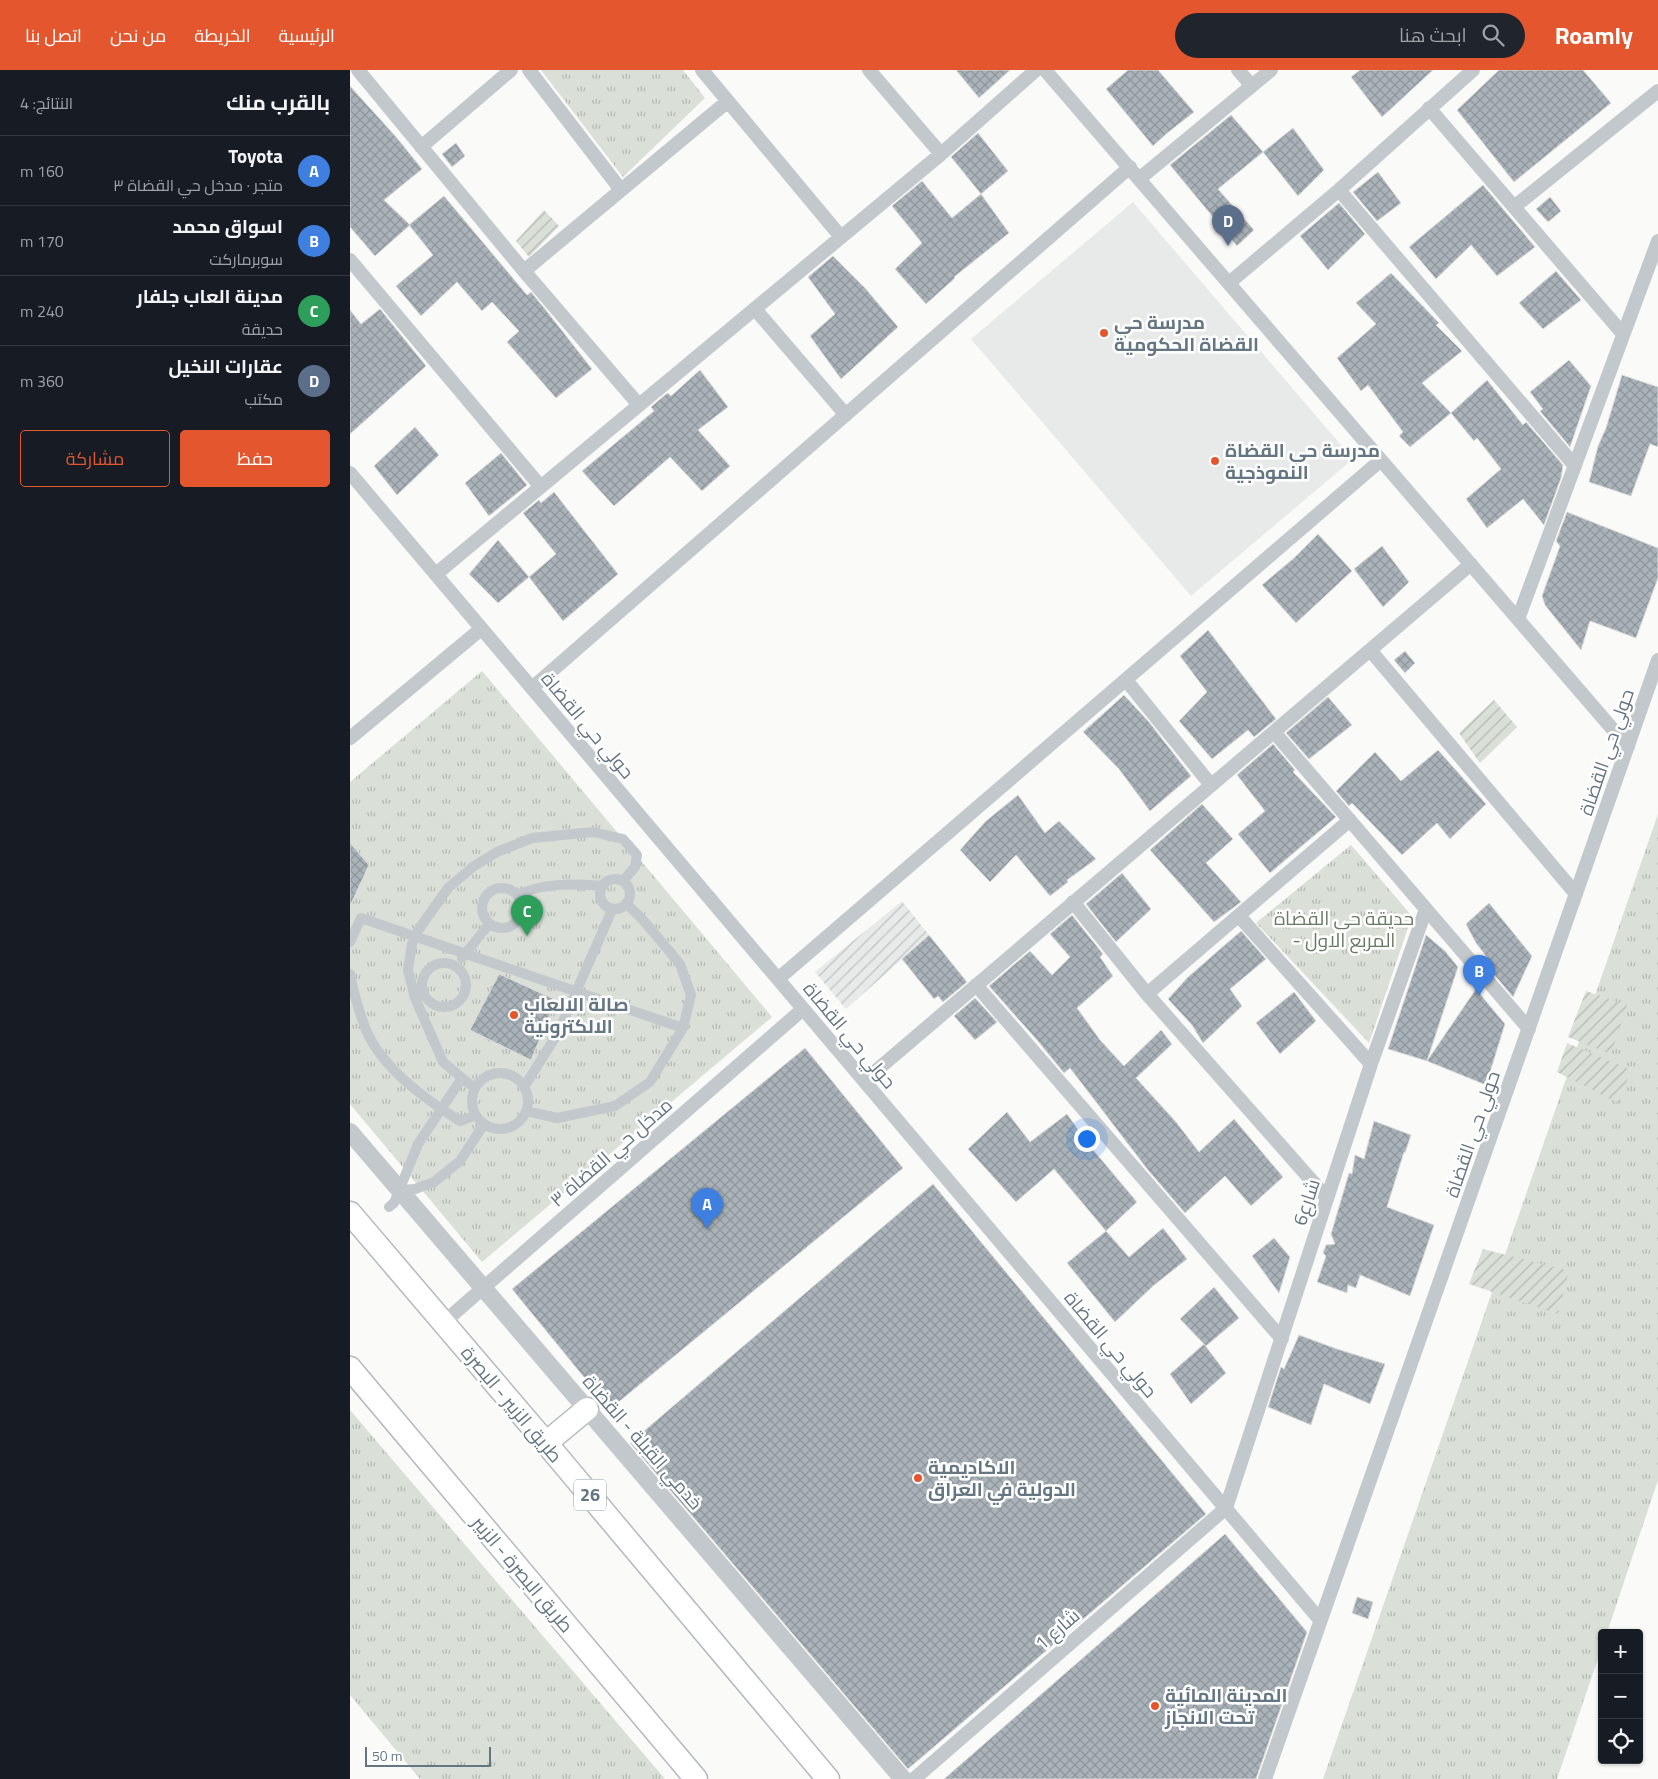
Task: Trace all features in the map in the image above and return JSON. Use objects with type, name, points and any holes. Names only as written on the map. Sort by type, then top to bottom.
[{"type":"highway","name":"طريق الزبير - البصرة","points":[[350,1213],[828,1779]]},
{"type":"highway","name":"طريق البصرة - الزبير","points":[[350,1368],[696,1779]]},
{"type":"highway","points":[[546,1443],[587,1410]]},
{"type":"street","points":[[358,70],[524,271],[639,405]]},
{"type":"street","points":[[422,147],[511,70]]},
{"type":"street","points":[[529,70],[621,190]]},
{"type":"street","points":[[702,70],[841,237]]},
{"type":"street","points":[[869,70],[941,154]]},
{"type":"street","points":[[436,574],[941,154],[1036,70]]},
{"type":"street","points":[[1045,70],[1628,747]]},
{"type":"street","points":[[1238,70],[1252,86]]},
{"type":"street","points":[[1139,179],[1271,70]]},
{"type":"street","points":[[1230,284],[1474,70]]},
{"type":"street","points":[[1514,207],[1658,91]]},
{"type":"street","points":[[524,271],[728,101]]},
{"type":"street","points":[[1429,108],[1624,334]]},
{"type":"street","points":[[532,688],[1130,168]]},
{"type":"street","points":[[1339,190],[1574,466]]},
{"type":"street","points":[[1518,619],[1658,241]]},
{"type":"street","points":[[352,267],[541,487]]},
{"type":"street","points":[[755,309],[846,415]]},
{"type":"street","points":[[778,979],[1381,460]]},
{"type":"street","name":"حولي حي القضاة","points":[[350,473],[1320,1620]]},
{"type":"street","points":[[864,1081],[1471,564]]},
{"type":"street","points":[[350,738],[481,629]]},
{"type":"street","points":[[1370,650],[1576,894]]},
{"type":"street","name":"حولي حي القضاة","points":[[1265,1779],[1658,660]]},
{"type":"street","points":[[1126,680],[1211,785]]},
{"type":"street","points":[[1274,732],[1529,1029]]},
{"type":"street","points":[[1147,994],[1350,820]]},
{"type":"street","points":[[476,1088],[443,1062],[415,998],[408,970],[412,944],[419,929],[448,888],[474,866],[497,852],[532,838],[593,832],[623,839],[636,855],[635,867],[623,881]]},
{"type":"street","points":[[615,879],[623,881],[629,888],[631,896],[627,904],[620,909],[612,910],[605,906],[601,900],[602,886],[608,881],[615,879]]},
{"type":"street","points":[[518,895],[527,890],[564,884],[602,886]]},
{"type":"street","points":[[497,888],[503,888],[518,895],[522,904],[521,914],[516,923],[498,928],[489,924],[483,915],[482,904],[487,894],[497,888]]},
{"type":"street","points":[[1074,902],[1147,994],[1327,1198]]},
{"type":"street","points":[[526,1110],[557,1118],[614,1106],[650,1082],[683,1028],[691,995],[680,964],[627,904]]},
{"type":"street","name":"شارع6","points":[[1226,1508],[1371,1064],[1426,909]]},
{"type":"street","points":[[524,1087],[558,1033],[612,910]]},
{"type":"street","points":[[1238,916],[1371,1064]]},
{"type":"street","points":[[350,942],[361,918],[683,1028]]},
{"type":"street","points":[[456,966],[489,924]]},
{"type":"street","points":[[446,963],[456,966],[463,972],[467,981],[466,991],[461,1000],[454,1006],[444,1008],[434,1006],[426,999],[422,990],[422,980],[427,970],[436,964],[446,963]]},
{"type":"street","points":[[350,974],[356,1000],[367,1031],[389,1066],[441,1109],[460,1121],[476,1115]]},
{"type":"street","points":[[976,985],[1282,1339]]},
{"type":"street","name":"مدخل حي القضاة ٣","points":[[443,1323],[803,1009]]},
{"type":"street","points":[[500,1073],[509,1075],[518,1080],[524,1087],[527,1103],[526,1110],[521,1119],[513,1126],[504,1129],[494,1128],[484,1124],[476,1115],[472,1096],[482,1080],[490,1075],[500,1073]]},
{"type":"street","points":[[389,1207],[394,1203],[418,1144],[462,1078]]},
{"type":"street","points":[[399,1190],[414,1189],[434,1182],[460,1161],[484,1124]]},
{"type":"street","name":"خدمي القبلة - القضاة","points":[[350,1132],[903,1779]]},
{"type":"street","name":"شارع 1","points":[[914,1779],[1226,1508]]},
{"type":"shaded area","points":[[1133,202],[1353,459],[1191,596],[971,339]]},
{"type":"shaded area","points":[[902,901],[929,935],[846,1009],[815,972]]},
{"type":"green space","points":[[541,70],[683,70],[705,98],[623,177]]},
{"type":"green space","points":[[544,210],[559,226],[529,257],[516,241]]},
{"type":"green space","points":[[482,671],[772,1017],[482,1262],[350,1104],[350,782]]},
{"type":"green space","points":[[1494,700],[1517,727],[1480,763],[1459,733]]},
{"type":"green space","points":[[1658,814],[1658,1480],[1608,1629],[1598,1629],[1598,1659],[1557,1779],[1323,1779]]},
{"type":"green space","name":"حديقة حي القضاة - المربع الاول","points":[[1351,845],[1412,916],[1369,1043],[1256,923]]},
{"type":"green space","points":[[1586,991],[1627,1005],[1611,1054],[1568,1037]]},
{"type":"green space","points":[[1567,1043],[1631,1070],[1618,1103],[1557,1072]]},
{"type":"green space","points":[[1483,1249],[1569,1271],[1558,1314],[1469,1284]]},
{"type":"green space","points":[[350,1410],[665,1779],[420,1779],[350,1695]]},
{"type":"building","points":[[956,70],[1010,70],[979,98]]},
{"type":"building","points":[[1128,70],[1158,70],[1194,112],[1153,146],[1106,89]]},
{"type":"building","points":[[1360,70],[1433,70],[1382,117],[1351,77]]},
{"type":"building","points":[[1499,70],[1583,70],[1611,103],[1514,182],[1457,110]]},
{"type":"building","points":[[350,86],[422,169],[384,200],[410,225],[375,256],[350,227]]},
{"type":"building","points":[[1231,115],[1263,152],[1218,189],[1254,230],[1237,246],[1170,165]]},
{"type":"building","points":[[1293,128],[1324,170],[1298,196],[1263,152]]},
{"type":"building","points":[[978,133],[1008,171],[981,194],[951,157]]},
{"type":"building","points":[[456,143],[465,156],[452,167],[442,154]]},
{"type":"building","points":[[1378,172],[1401,203],[1377,221],[1353,192]]},
{"type":"building","points":[[922,181],[952,218],[981,194],[1009,233],[954,277],[926,304],[895,269],[922,243],[892,206]]},
{"type":"building","points":[[1483,185],[1535,247],[1497,276],[1471,245],[1436,279],[1409,247]]},
{"type":"building","points":[[444,196],[527,295],[531,292],[592,369],[556,398],[507,342],[519,331],[492,302],[482,311],[457,282],[421,316],[396,286],[433,255],[409,225]]},
{"type":"building","points":[[1550,197],[1561,211],[1548,222],[1536,209]]},
{"type":"building","points":[[1339,203],[1365,234],[1328,270],[1300,236]]},
{"type":"building","points":[[833,256],[865,288],[898,327],[841,379],[810,336],[835,314],[808,277]]},
{"type":"building","points":[[1556,271],[1581,300],[1543,329],[1519,303]]},
{"type":"building","points":[[1391,273],[1439,323],[1436,325],[1462,351],[1422,383],[1451,413],[1410,447],[1399,436],[1403,432],[1368,385],[1361,391],[1337,358],[1376,324],[1356,303]]},
{"type":"building","points":[[380,309],[426,366],[350,434],[350,310],[361,324]]},
{"type":"building","points":[[1569,360],[1591,386],[1570,447],[1540,411],[1543,409],[1530,392]]},
{"type":"building","points":[[700,370],[728,407],[698,430],[730,466],[702,491],[670,457],[614,506],[582,471],[654,411],[651,407],[665,395],[668,393],[671,396]]},
{"type":"building","points":[[1622,375],[1658,387],[1658,447],[1650,444],[1631,496],[1589,482],[1598,446],[1606,428]]},
{"type":"building","points":[[1487,380],[1523,425],[1526,422],[1563,465],[1561,478],[1544,525],[1523,499],[1487,528],[1466,499],[1501,469],[1477,438],[1474,441],[1451,413]]},
{"type":"building","points":[[415,427],[439,455],[397,495],[374,466]]},
{"type":"building","points":[[501,453],[527,485],[489,516],[465,483]]},
{"type":"building","points":[[554,492],[618,574],[563,621],[529,577],[556,554],[523,513],[539,500],[541,503]]},
{"type":"building","points":[[1567,512],[1658,548],[1658,578],[1636,638],[1590,621],[1581,650],[1545,605],[1542,596],[1560,546],[1556,541]]},
{"type":"building","points":[[1318,534],[1352,571],[1296,623],[1262,585],[1294,558]]},
{"type":"building","points":[[498,540],[529,577],[498,603],[469,574]]},
{"type":"building","points":[[1382,546],[1409,582],[1383,607],[1354,569]]},
{"type":"building","points":[[1208,630],[1276,719],[1254,737],[1248,730],[1212,759],[1179,721],[1207,692],[1180,656]]},
{"type":"building","points":[[1405,651],[1415,663],[1405,673],[1394,660]]},
{"type":"building","points":[[1124,695],[1149,722],[1191,776],[1150,811],[1119,769],[1083,732]]},
{"type":"building","points":[[1328,697],[1352,725],[1309,759],[1286,733]]},
{"type":"building","points":[[1273,744],[1295,770],[1293,772],[1336,817],[1270,873],[1238,834],[1265,811],[1237,775]]},
{"type":"building","points":[[1438,750],[1486,804],[1450,839],[1437,823],[1402,855],[1352,803],[1349,806],[1336,791],[1375,752],[1401,781]]},
{"type":"building","points":[[1018,795],[1045,833],[1059,821],[1096,859],[1067,880],[1068,882],[1050,896],[1016,855],[990,882],[960,850],[986,821]]},
{"type":"building","points":[[1202,804],[1233,839],[1206,863],[1241,902],[1214,922],[1150,850]]},
{"type":"building","points":[[350,843],[369,865],[350,906]]},
{"type":"building","points":[[1122,873],[1151,909],[1116,942],[1086,904]]},
{"type":"building","points":[[1489,903],[1532,956],[1513,997],[1492,972],[1490,968],[1492,964],[1476,943],[1466,924]]},
{"type":"building","points":[[1072,915],[1103,954],[1100,957],[1113,976],[1077,1008],[1100,1040],[1124,1066],[1161,1030],[1172,1044],[1136,1078],[1176,1122],[1199,1152],[1234,1119],[1283,1177],[1251,1206],[1225,1176],[1185,1213],[1148,1170],[1070,1068],[1064,1073],[989,986],[1030,951],[1052,975],[1070,957],[1050,934]]},
{"type":"building","points":[[1241,931],[1266,959],[1230,989],[1242,1006],[1203,1043],[1192,1025],[1168,999],[1188,977]]},
{"type":"building","points":[[929,935],[967,982],[943,1002],[938,996],[934,999],[902,959]]},
{"type":"building","points":[[1426,935],[1445,951],[1458,967],[1427,1061],[1388,1049]]},
{"type":"building","name":"صالة الالعاب الالكترونية","points":[[499,974],[556,1000],[531,1060],[470,1030]]},
{"type":"building","points":[[1476,989],[1505,1024],[1486,1085],[1427,1061]]},
{"type":"building","points":[[1294,992],[1316,1021],[1280,1054],[1256,1023]]},
{"type":"building","points":[[975,998],[997,1022],[975,1040],[954,1016]]},
{"type":"building","points":[[805,1048],[903,1168],[610,1409],[512,1289]]},
{"type":"building","points":[[1007,1112],[1030,1142],[1067,1114],[1089,1145],[1137,1202],[1106,1231],[1054,1169],[1016,1202],[968,1149]]},
{"type":"building","points":[[1374,1121],[1411,1135],[1387,1207],[1434,1225],[1410,1296],[1360,1275],[1356,1288],[1348,1285],[1347,1293],[1317,1282],[1326,1256],[1323,1253],[1326,1245],[1335,1244],[1331,1234],[1349,1173],[1352,1174],[1355,1155],[1364,1159]]},
{"type":"building","name":"الاكاديمية الدولية في العراق","points":[[933,1184],[1206,1514],[908,1769],[630,1443]]},
{"type":"building","points":[[1163,1228],[1187,1259],[1153,1286],[1115,1322],[1067,1263],[1106,1231],[1129,1257]]},
{"type":"building","points":[[1274,1238],[1290,1257],[1279,1293],[1252,1256]]},
{"type":"building","points":[[1214,1287],[1239,1318],[1206,1346],[1180,1319]]},
{"type":"building","points":[[1299,1335],[1385,1364],[1370,1404],[1324,1384],[1311,1425],[1268,1407],[1281,1367],[1284,1369]]},
{"type":"building","points":[[1204,1344],[1226,1373],[1191,1404],[1170,1374]]},
{"type":"building","name":"المدينة المائية تحت الانجاز","points":[[1225,1534],[1307,1632],[1256,1779],[944,1779]]},
{"type":"building","points":[[1357,1597],[1373,1602],[1368,1619],[1352,1613]]},
{"type":"place","name":"عقارات النخيل","points":[[1228,246]]},
{"type":"place","name":"مدرسة حي القضاة الحكومية","points":[[1104,333]]},
{"type":"place","name":"مدرسة حي القضاة النموذجية","points":[[1215,461]]},
{"type":"place","name":"مدينة العاب جلفار","points":[[527,936]]},
{"type":"place","name":"اسواق محمد","points":[[1479,996]]},
{"type":"place","name":"صالة الالعاب الالكترونية","points":[[514,1015]]},
{"type":"place","name":"Toyota","points":[[707,1229]]},
{"type":"place","name":"الاكاديمية الدولية في العراق","points":[[918,1478]]},
{"type":"place","name":"المدينة المائية تحت الانجاز","points":[[1155,1706]]}]
